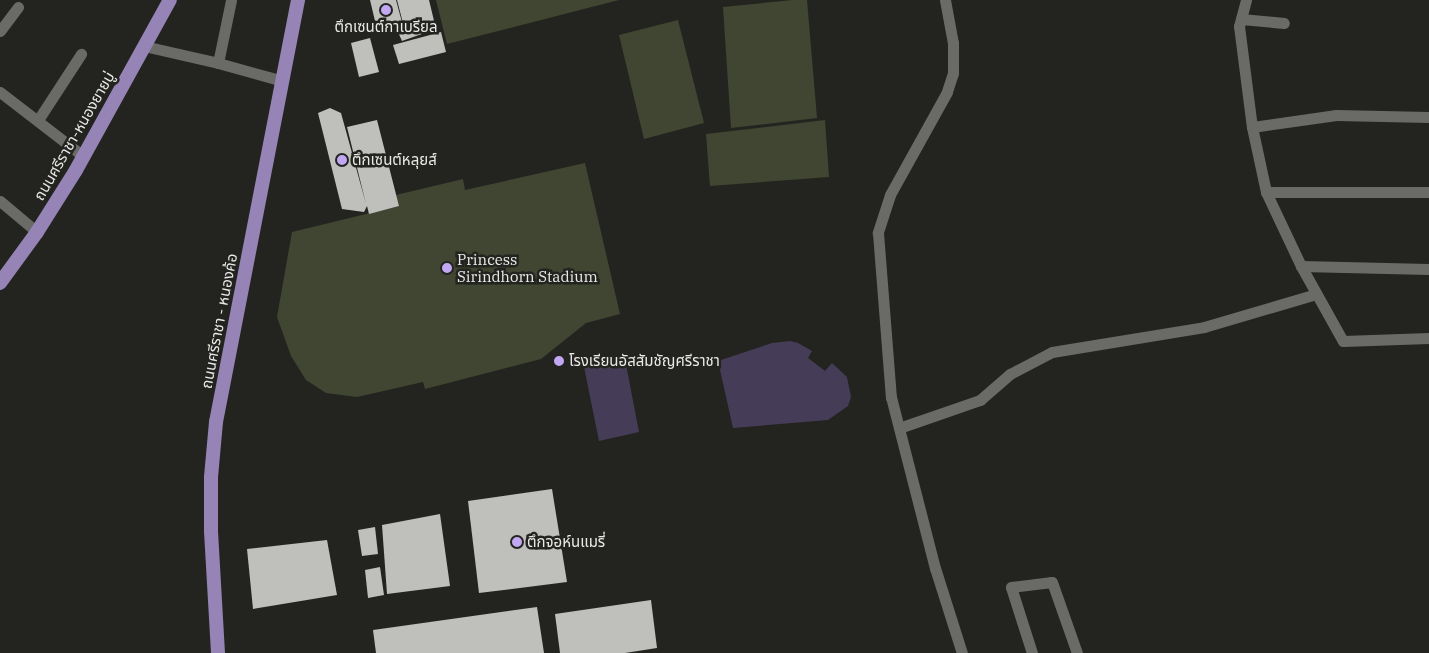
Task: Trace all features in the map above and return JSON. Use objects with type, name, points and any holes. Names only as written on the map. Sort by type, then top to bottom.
[{"type":"main road","name":"ถนนศรีราชา-หนองยายบู่","points":[[0,283],[37,232],[76,170],[170,0]]},
{"type":"main road","name":"ถนนศรีราชา - หนองค้อ","points":[[218,653],[211,531],[211,476],[216,422],[298,0]]},
{"type":"street","points":[[218,63],[232,0]]},
{"type":"street","points":[[945,0],[952,43],[953,73],[947,92],[890,195],[878,233],[891,397],[935,568],[962,653]]},
{"type":"street","points":[[1246,0],[1239,26],[1252,127],[1266,192],[1316,294],[1343,341],[1429,338]]},
{"type":"street","points":[[0,31],[18,7]]},
{"type":"street","points":[[1240,19],[1284,23]]},
{"type":"street","points":[[144,46],[283,80]]},
{"type":"street","points":[[38,120],[81,54]]},
{"type":"street","points":[[0,92],[83,156]]},
{"type":"street","points":[[1252,127],[1336,115],[1429,117]]},
{"type":"street","points":[[1266,192],[1429,192]]},
{"type":"street","points":[[0,200],[37,232]]},
{"type":"street","points":[[1301,266],[1429,269]]},
{"type":"street","points":[[899,428],[980,400],[1010,374],[1052,352],[1204,327],[1316,294]]},
{"type":"street","points":[[1032,653],[1012,587],[1052,582],[1077,653]]},
{"type":"green space","points":[[436,0],[619,0],[447,44]]},
{"type":"green space","points":[[807,0],[817,118],[731,128],[723,7]]},
{"type":"green space","points":[[678,20],[704,123],[644,139],[619,35]]},
{"type":"green space","points":[[825,120],[829,177],[710,186],[706,134]]},
{"type":"green space","name":"Princess Sirindhorn Stadium","points":[[585,163],[620,314],[586,323],[541,359],[425,389],[423,382],[357,397],[326,393],[306,380],[291,356],[277,317],[292,232],[399,206],[396,195],[463,179],[465,190]]},
{"type":"shaded area","points":[[790,341],[812,351],[808,358],[825,371],[832,363],[847,377],[851,397],[848,406],[828,420],[733,428],[718,361],[772,343]]},
{"type":"shaded area","points":[[624,354],[639,432],[599,441],[583,362]]},
{"type":"building","name":"ตึกเซนต์กาเบรียล","points":[[370,0],[396,0],[403,26],[393,28],[375,21]]},
{"type":"building","points":[[397,0],[429,0],[436,29],[402,41],[397,30],[404,27]]},
{"type":"building","points":[[441,32],[446,52],[399,64],[393,45]]},
{"type":"building","points":[[370,38],[379,72],[359,77],[351,43]]},
{"type":"building","points":[[330,108],[341,113],[366,204],[347,127],[377,120],[399,206],[369,214],[367,206],[364,212],[342,209],[318,113]]},
{"type":"building","name":"ตึกจอห์นแมรี่","points":[[552,489],[567,582],[479,593],[468,501]]},
{"type":"building","points":[[440,514],[450,586],[387,594],[382,525]]},
{"type":"building","points":[[375,527],[378,554],[362,556],[358,530]]},
{"type":"building","points":[[327,540],[337,595],[253,609],[247,549]]},
{"type":"building","points":[[380,567],[384,595],[368,598],[365,570]]},
{"type":"building","points":[[651,600],[657,648],[625,653],[560,653],[555,614]]},
{"type":"building","points":[[537,607],[544,653],[376,653],[373,630]]},
{"type":"place","name":"ตึกเซนต์กาเบรียล","points":[[386,10]]},
{"type":"place","name":"ตึกเซนต์หลุยส์","points":[[342,160]]},
{"type":"place","name":"Princess Sirindhorn Stadium","points":[[447,268]]},
{"type":"place","name":"โรงเรียนอัสสัมชัญศรีราชา","points":[[559,361]]},
{"type":"place","name":"ตึกจอห์นแมรี่","points":[[517,542]]}]
